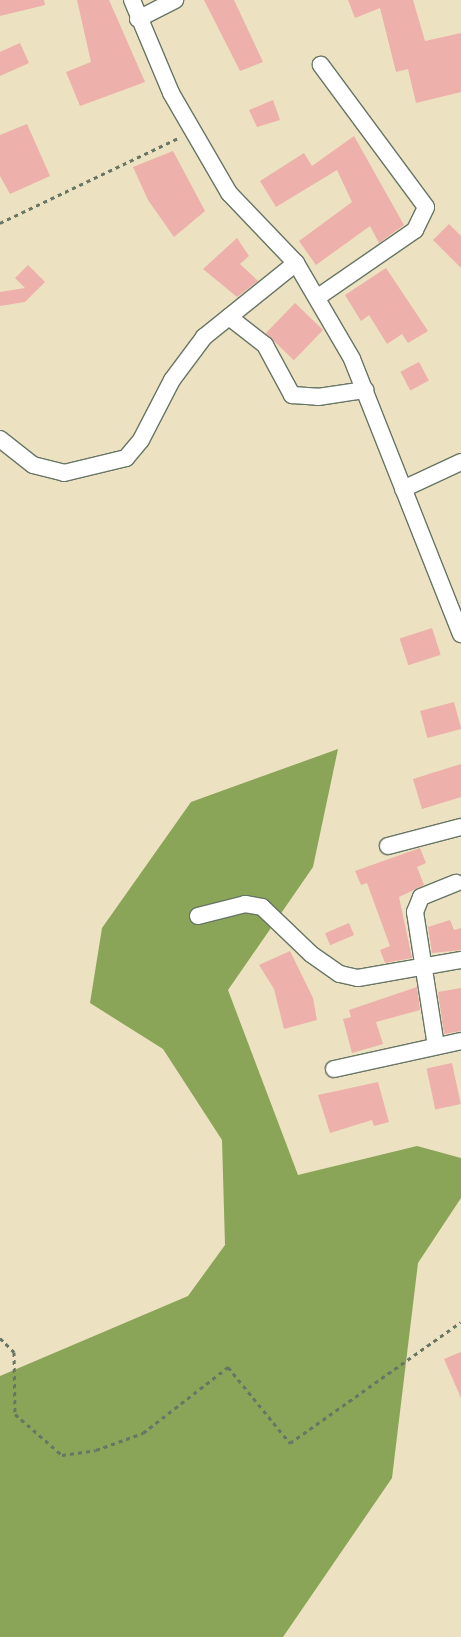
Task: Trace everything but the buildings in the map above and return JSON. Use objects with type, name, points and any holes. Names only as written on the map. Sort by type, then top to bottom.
[{"type":"street","points":[[132,0],[138,18],[192,132],[229,193],[296,263],[318,297],[365,390],[461,634]]},
{"type":"street","points":[[138,18],[175,0]]},
{"type":"street","points":[[318,297],[415,230],[426,207],[321,65]]},
{"type":"street","points":[[0,439],[33,465],[64,473],[126,458],[141,440],[172,380],[204,337],[296,263]]},
{"type":"street","points":[[229,317],[265,345],[292,395],[318,397],[365,390]]},
{"type":"street","points":[[403,489],[461,462]]},
{"type":"street","points":[[388,846],[461,828]]},
{"type":"street","points":[[436,1046],[416,902],[427,892],[456,883]]},
{"type":"street","points":[[198,916],[245,904],[262,907],[340,974],[358,978],[426,968],[461,960]]},
{"type":"street","points":[[334,1069],[461,1041]]},
{"type":"path","points":[[0,223],[192,132]]},
{"type":"path","points":[[0,1338],[14,1352],[15,1414],[62,1455],[96,1450],[143,1433],[228,1367],[290,1443],[461,1322]]},
{"type":"green space","points":[[338,749],[313,867],[228,990],[298,1175],[417,1146],[461,1158],[461,1198],[418,1263],[392,1478],[283,1637],[0,1637],[0,1376],[188,1296],[225,1245],[222,1140],[163,1049],[90,1003],[102,928],[191,802]]}]
